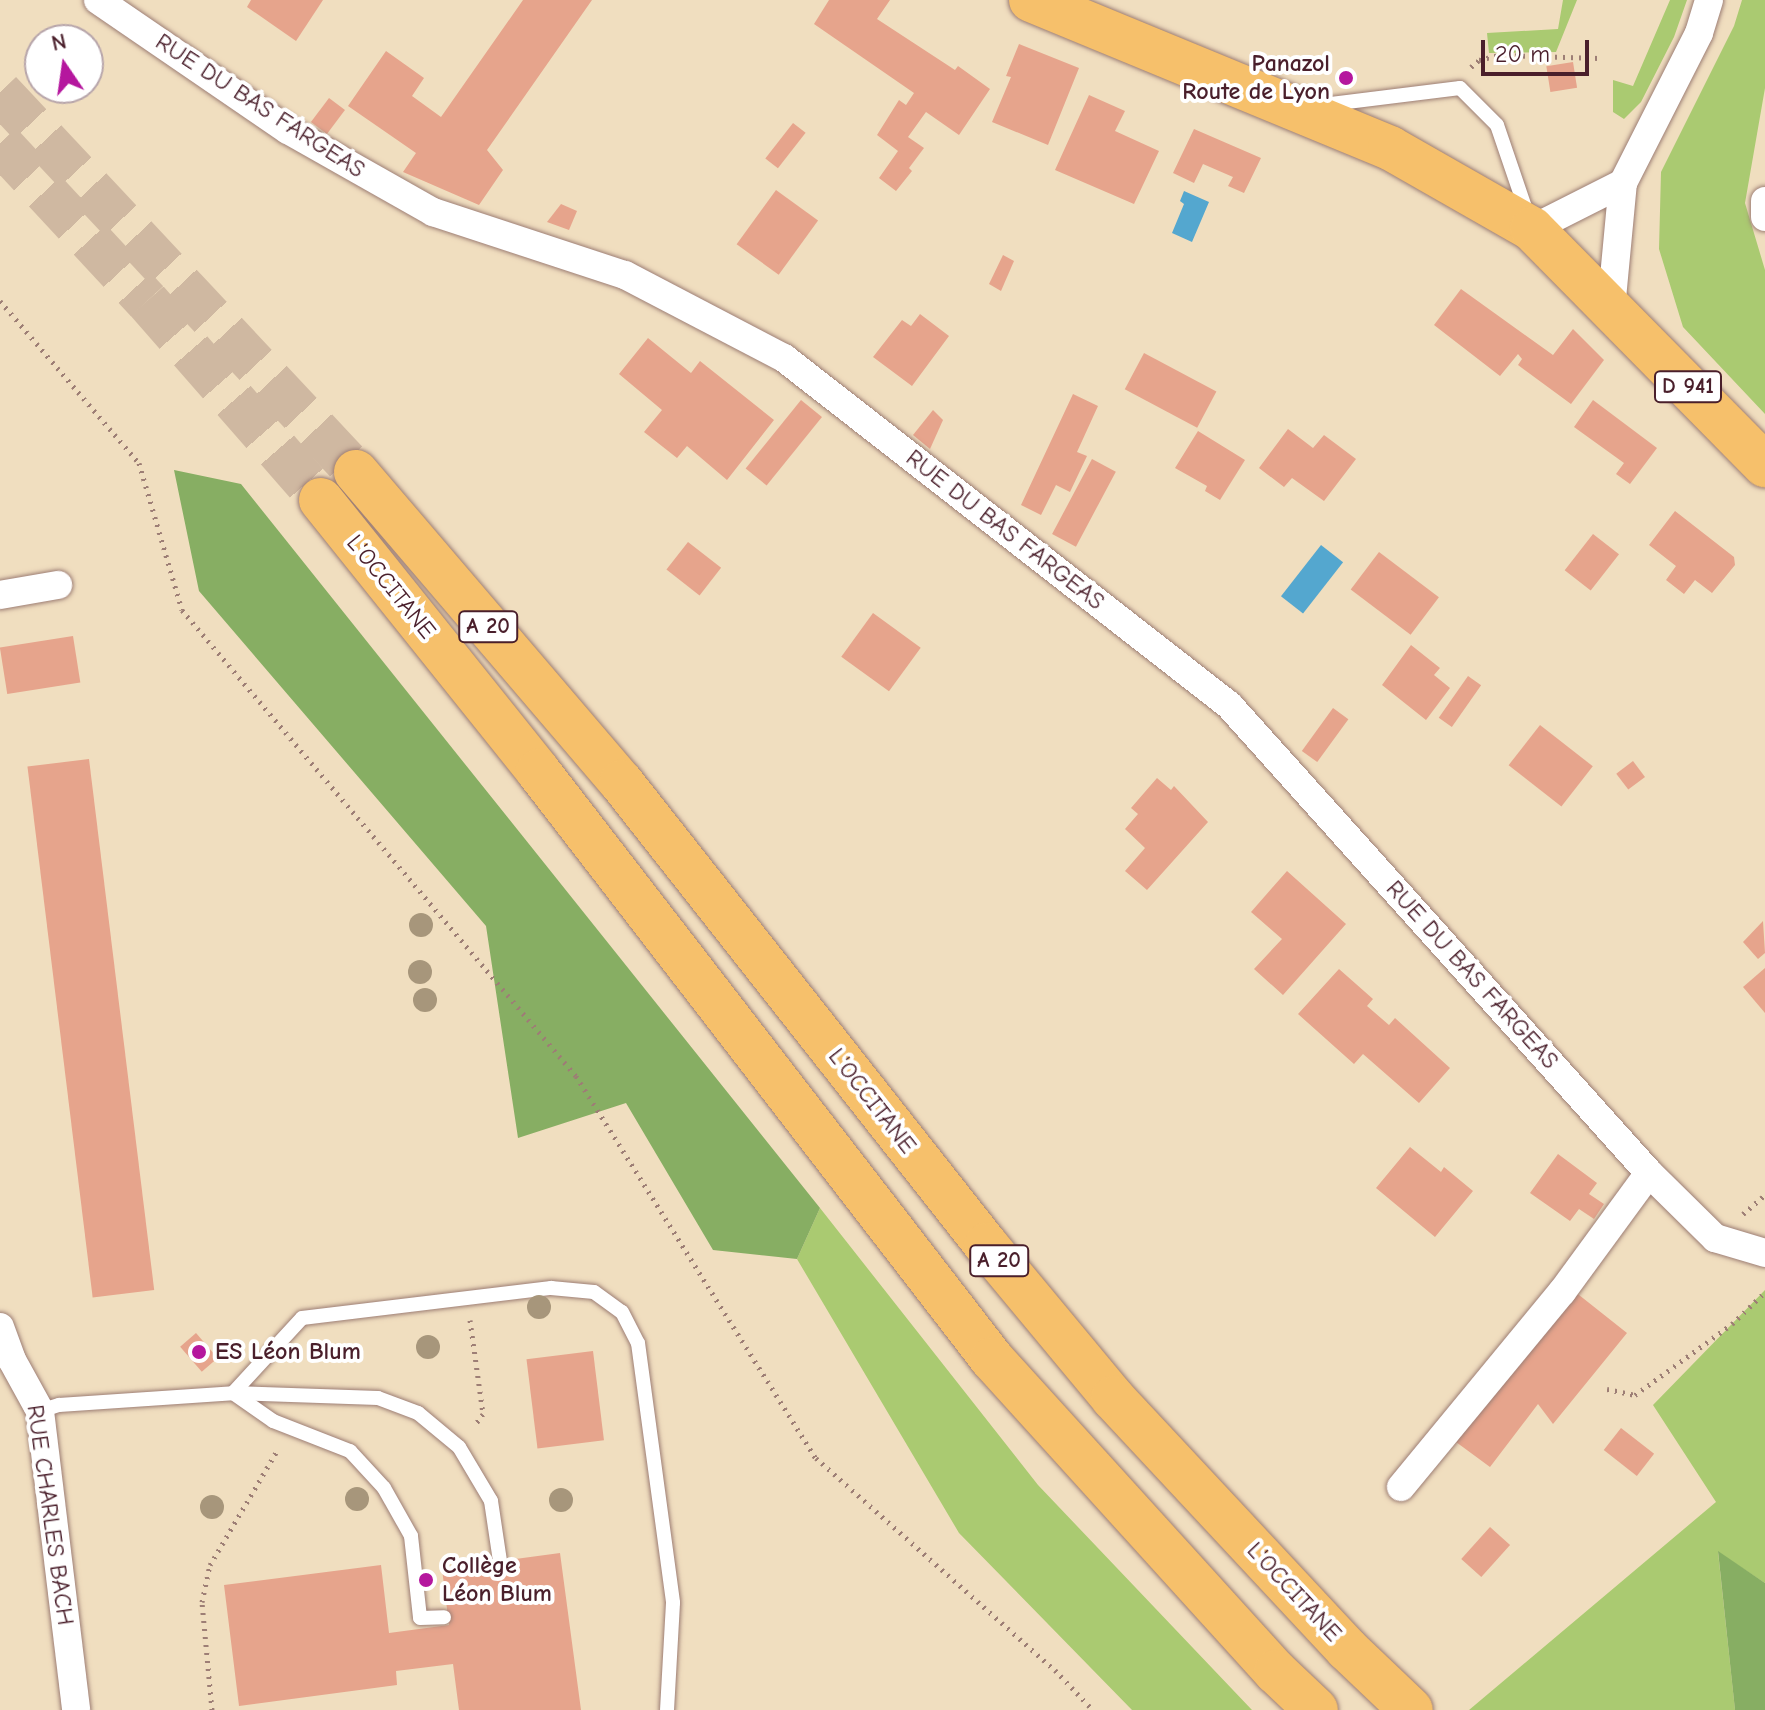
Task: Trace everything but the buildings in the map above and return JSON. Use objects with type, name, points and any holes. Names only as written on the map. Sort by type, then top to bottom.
[{"type":"main road","name":"D 941","points":[[1031,0],[1390,148],[1532,229],[1765,465]]},
{"type":"main road","name":"L'OCCITANE","points":[[356,472],[621,782],[976,1233],[1113,1398],[1347,1649],[1411,1710]]},
{"type":"main road","name":"L'OCCITANE","points":[[321,500],[538,771],[992,1359],[1276,1672],[1316,1710]]},
{"type":"street","name":"RUE DU BAS FARGEAS","points":[[98,0],[288,130],[433,212],[625,275],[784,358],[1229,705],[1649,1173],[1715,1238],[1765,1253]]},
{"type":"street","points":[[1611,309],[1623,183],[1699,33],[1709,0]]},
{"type":"street","points":[[1532,229],[1623,183]]},
{"type":"street","points":[[1765,201],[1765,217]]},
{"type":"street","points":[[0,595],[58,585]]},
{"type":"street","points":[[1401,1487],[1562,1292],[1649,1173]]},
{"type":"street","name":"RUE CHARLES BACH","points":[[0,1327],[12,1360],[40,1411],[76,1710]]},
{"type":"lane","points":[[1292,109],[1460,88],[1497,125],[1532,229]]},
{"type":"lane","points":[[233,1393],[302,1318],[551,1288],[594,1292],[622,1312],[638,1343],[673,1603],[667,1710]]},
{"type":"lane","points":[[233,1393],[273,1421],[350,1451],[384,1488],[411,1536],[420,1618],[444,1617]]},
{"type":"lane","points":[[40,1411],[59,1405],[233,1393],[378,1398],[418,1413],[459,1447],[491,1501],[500,1561]]},
{"type":"path","points":[[1460,88],[1461,76],[1479,60],[1499,55],[1599,58]]},
{"type":"path","points":[[0,301],[139,463],[182,610],[576,1076],[816,1458],[1055,1670],[1093,1710]]},
{"type":"path","points":[[1607,1389],[1635,1395],[1732,1324],[1765,1292]]},
{"type":"path","points":[[459,1447],[483,1414],[468,1298]]},
{"type":"path","points":[[212,1710],[202,1602],[210,1565],[280,1445],[273,1421]]},
{"type":"green space","points":[[1563,0],[1577,0],[1556,52],[1489,53],[1487,33],[1558,29]]},
{"type":"green space","points":[[1670,0],[1687,0],[1674,37],[1641,102],[1624,119],[1613,112],[1613,80],[1633,86]]},
{"type":"green space","points":[[1742,0],[1765,0],[1765,88],[1745,203],[1765,270],[1765,414],[1683,327],[1659,249],[1661,172],[1734,26]]},
{"type":"green space","points":[[174,470],[241,484],[820,1208],[797,1259],[713,1250],[626,1103],[518,1138],[486,926],[199,591]]},
{"type":"green space","points":[[820,1208],[1038,1485],[1252,1710],[1132,1710],[959,1533],[797,1259]]},
{"type":"green space","points":[[1765,1290],[1765,1583],[1718,1552],[1735,1710],[1469,1710],[1716,1502],[1653,1405]]},
{"type":"green space","points":[[1718,1551],[1765,1583],[1765,1710],[1735,1710]]},
{"type":"water","points":[[1184,191],[1209,202],[1192,242],[1172,233],[1184,204],[1180,201]]},
{"type":"water","points":[[1321,545],[1343,562],[1303,613],[1281,596]]},
{"type":"tunnel","points":[[0,92],[356,472]]},
{"type":"tunnel","points":[[0,143],[147,301],[321,500]]},
{"type":"place","name":"Panazol Route de Lyon","points":[[1346,78]]},
{"type":"place","name":"ES Léon Blum","points":[[199,1352]]},
{"type":"place","name":"Collège Léon Blum","points":[[426,1580]]}]
